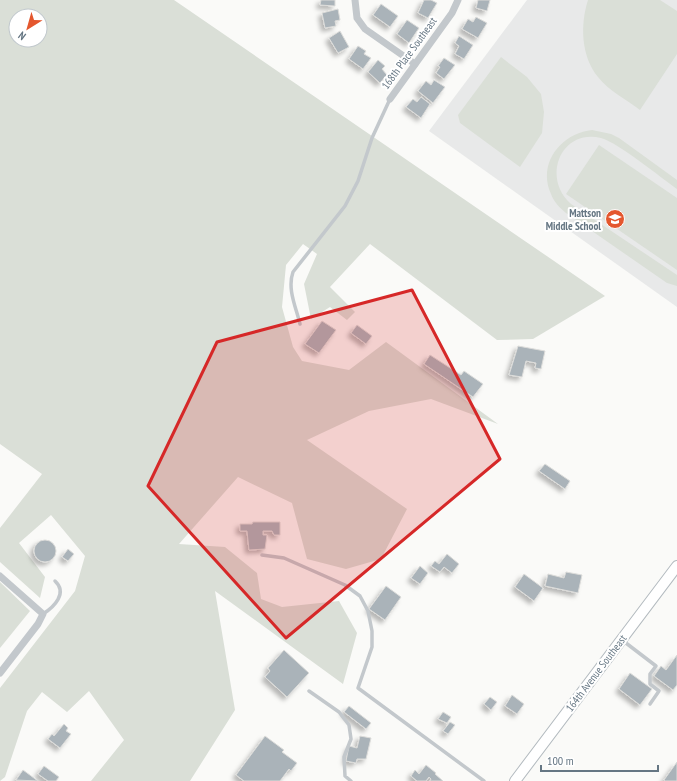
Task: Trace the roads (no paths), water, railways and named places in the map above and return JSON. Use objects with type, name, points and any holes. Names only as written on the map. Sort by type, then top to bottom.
[{"type":"street","points":[[355,0],[357,18],[365,29],[415,64]]},
{"type":"street","name":"168th Place Southeast","points":[[390,99],[452,13],[458,0]]},
{"type":"street","name":"164th Avenue Southeast","points":[[515,781],[677,566]]},
{"type":"street","points":[[0,576],[43,614],[38,624],[0,673]]},
{"type":"lane","points":[[300,324],[291,292],[290,280],[293,272],[345,206],[358,182],[372,138],[390,99]]},
{"type":"lane","points":[[262,554],[284,558],[345,585],[360,596],[368,611],[372,631],[372,647],[358,688],[484,781]]},
{"type":"lane","points":[[43,614],[55,605],[59,598],[61,591],[59,585],[55,581]]},
{"type":"lane","points":[[621,639],[656,666],[650,674],[650,684],[659,691],[650,704]]},
{"type":"lane","points":[[309,691],[338,712],[348,725],[351,739],[344,757],[345,776],[351,781]]},
{"type":"place","name":"Mattson Middle School","points":[[615,219]]}]
